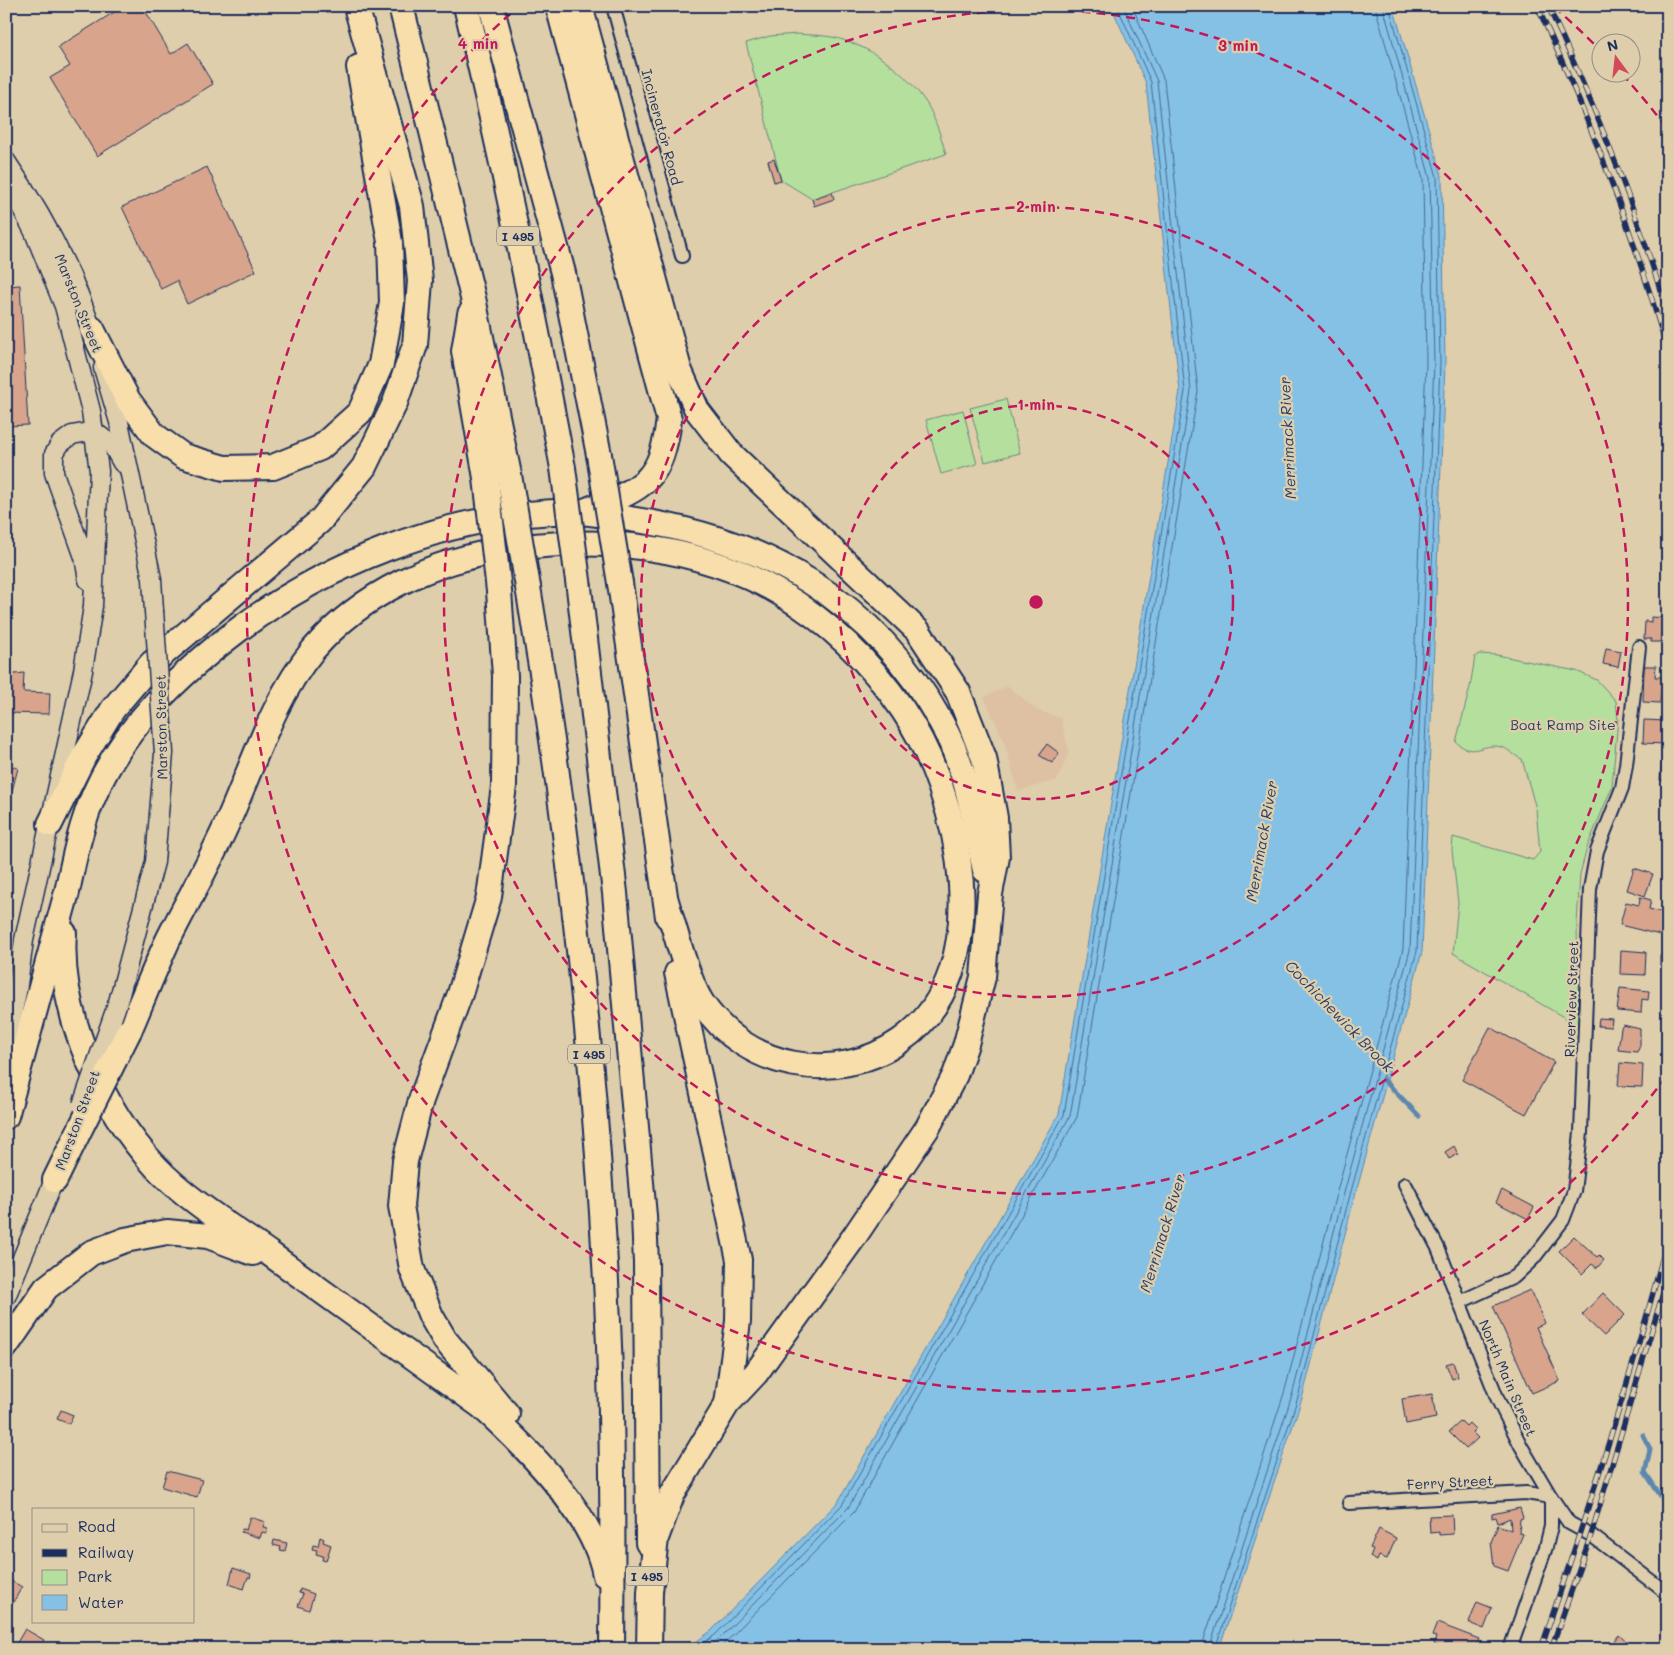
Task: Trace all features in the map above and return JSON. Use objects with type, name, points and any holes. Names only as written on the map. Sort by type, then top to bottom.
[{"type":"highway","points":[[92,329],[128,400],[154,436],[183,456],[224,468],[273,467],[320,448],[360,412],[381,364],[392,303],[390,242],[348,6]]},
{"type":"highway","points":[[50,824],[84,756],[113,709],[151,664],[320,521],[364,467],[395,403],[415,345],[420,281],[412,206],[356,6]]},
{"type":"highway","name":"I 495","points":[[401,6],[473,298],[497,476],[528,587],[546,692],[582,989],[590,1071],[608,1322],[613,1524],[611,1649]]},
{"type":"highway","name":"I 495","points":[[466,6],[495,126],[535,312],[563,468],[615,893],[644,1216],[648,1649]]},
{"type":"highway","points":[[491,6],[562,273],[599,455],[620,583],[680,992],[739,1260],[738,1321],[727,1404]]},
{"type":"highway","points":[[558,6],[669,420],[665,449],[652,476],[626,495],[584,512]]},
{"type":"highway","points":[[580,6],[679,369],[697,410],[731,454],[918,630],[958,692],[984,758],[994,818],[997,856],[990,894],[983,977],[966,1044],[955,1076],[928,1127],[854,1237],[756,1373],[727,1404],[672,1495],[656,1538],[650,1592],[648,1649]]},
{"type":"highway","points":[[497,476],[499,591],[504,676],[504,786],[489,896],[460,994],[421,1100],[405,1161],[400,1206],[412,1269],[431,1316],[445,1340],[515,1424],[523,1444]]},
{"type":"highway","points":[[6,1116],[67,892],[74,856],[86,819],[95,793],[109,766],[144,715],[181,676],[249,622],[323,577],[411,539],[460,526],[554,512],[584,512],[674,525],[737,545],[798,572],[848,609],[869,628],[905,670],[943,726],[969,788],[990,894]]},
{"type":"highway","points":[[55,1180],[76,1131],[129,1031],[168,940],[208,865],[278,706],[314,650],[340,624],[396,584],[449,561],[473,555],[552,543],[595,543],[665,551],[717,563],[777,591],[829,628],[880,680],[905,713],[929,758],[946,805],[959,868],[961,918],[955,959],[947,982],[935,1005],[915,1029],[897,1043],[875,1054],[826,1066],[797,1065],[768,1058],[741,1044],[718,1024],[699,999],[666,901]]},
{"type":"highway","points":[[67,892],[63,954],[71,1005],[83,1049],[117,1118],[156,1167],[204,1207],[482,1406],[523,1444],[576,1512],[601,1554],[611,1612],[611,1649]]},
{"type":"highway","points":[[6,1346],[46,1288],[91,1253],[125,1240],[167,1232],[208,1236],[285,1265]]},
{"type":"main road","name":"Marston Street","points":[[6,161],[48,229],[92,329],[119,422],[152,579],[164,752],[155,862],[118,1002],[76,1131]]},
{"type":"main road","name":"Marston Street","points":[[6,178],[34,232],[64,306],[79,358],[94,431],[99,471],[93,606],[83,671],[24,940],[18,992],[6,1042]]},
{"type":"main road","points":[[93,606],[84,557],[54,473],[54,454],[60,444],[72,435],[94,431],[112,444],[130,476]]},
{"type":"main road","name":"Marston Street","points":[[6,1297],[55,1180]]},
{"type":"street","name":"Incinerator Road","points":[[613,6],[682,256]]},
{"type":"street","name":"Riverview Street","points":[[1460,1302],[1514,1277],[1533,1259],[1563,1220],[1574,1191],[1581,1133],[1590,889],[1597,851],[1622,788],[1639,647]]},
{"type":"street","name":"North Main Street","points":[[1405,1184],[1438,1248],[1505,1415],[1551,1497],[1569,1523],[1597,1539],[1668,1594]]},
{"type":"street","name":"Ferry Street","points":[[1349,1503],[1526,1493],[1551,1497]]},
{"type":"street","points":[[1510,1649],[1546,1547],[1551,1526],[1551,1497]]},
{"type":"shaded area","points":[[1008,686],[1037,710],[1061,718],[1069,752],[1057,780],[1018,791],[1004,741],[984,697]]},
{"type":"green space","points":[[798,34],[828,36],[846,41],[860,46],[886,61],[909,81],[927,104],[936,122],[946,154],[812,199],[781,180],[746,43],[770,36]]},
{"type":"green space","points":[[1006,399],[1020,453],[985,462],[970,408]]},
{"type":"green space","points":[[963,410],[977,464],[941,474],[926,420]]},
{"type":"green space","name":"Boat Ramp Site","points":[[1479,654],[1497,655],[1576,671],[1597,680],[1616,701],[1618,719],[1612,787],[1587,848],[1580,874],[1577,924],[1579,1026],[1453,953],[1458,903],[1452,850],[1453,837],[1533,860],[1540,852],[1536,809],[1522,759],[1501,747],[1488,746],[1473,750],[1462,747],[1456,742],[1470,687],[1475,657]]},
{"type":"water","name":"Merrimack River","points":[[1111,6],[1393,6],[1442,176],[1445,363],[1422,952],[1303,1395],[1219,1649],[686,1649],[711,1631],[838,1502],[1059,1114],[1180,391],[1146,83]]},
{"type":"building","points":[[124,6],[147,6],[146,12],[171,54],[188,43],[213,84],[97,156],[50,78],[70,66],[58,47]]},
{"type":"building","points":[[774,159],[781,180],[774,182],[768,161]]},
{"type":"building","points":[[207,167],[256,271],[187,304],[177,281],[161,289],[122,207]]},
{"type":"building","points":[[832,192],[834,199],[814,206],[812,199]]},
{"type":"building","points":[[20,285],[28,425],[7,426],[6,286]]},
{"type":"building","points":[[1651,617],[1668,618],[1667,633],[1661,632],[1661,642],[1651,642],[1651,639],[1644,639],[1645,621],[1651,622]]},
{"type":"building","points":[[1606,648],[1621,651],[1618,667],[1603,664]]},
{"type":"building","points":[[1644,666],[1656,666],[1655,677],[1662,677],[1660,703],[1643,702]]},
{"type":"building","points":[[24,673],[23,692],[50,693],[49,714],[6,713],[6,675]]},
{"type":"building","points":[[1644,720],[1666,721],[1665,744],[1643,743]]},
{"type":"building","points":[[1047,744],[1059,753],[1052,763],[1039,755]]},
{"type":"building","points":[[1662,762],[1668,763],[1668,781],[1660,780]]},
{"type":"building","points":[[6,765],[18,768],[10,799],[6,798]]},
{"type":"building","points":[[1634,868],[1653,874],[1645,896],[1627,890]]},
{"type":"building","points":[[1640,897],[1651,900],[1649,909],[1665,913],[1660,935],[1620,925],[1626,902],[1639,905]]},
{"type":"building","points":[[1621,950],[1646,952],[1645,975],[1620,974]]},
{"type":"building","points":[[1660,955],[1668,956],[1668,965],[1660,965]]},
{"type":"building","points":[[1620,988],[1649,991],[1648,1000],[1642,999],[1641,1013],[1617,1011]]},
{"type":"building","points":[[1599,1018],[1612,1019],[1611,1027],[1598,1026]]},
{"type":"building","points":[[1623,1025],[1640,1029],[1640,1046],[1637,1052],[1618,1050]]},
{"type":"building","points":[[1490,1027],[1554,1062],[1526,1114],[1462,1080]]},
{"type":"building","points":[[1620,1063],[1643,1065],[1642,1087],[1618,1086]]},
{"type":"building","points":[[1454,1146],[1458,1154],[1449,1159],[1445,1152]]},
{"type":"building","points":[[1502,1190],[1534,1207],[1528,1219],[1496,1202]]},
{"type":"building","points":[[1574,1236],[1597,1257],[1599,1255],[1604,1260],[1597,1268],[1592,1264],[1582,1274],[1559,1251]]},
{"type":"building","points":[[1530,1290],[1545,1323],[1536,1327],[1560,1381],[1532,1393],[1493,1306]]},
{"type":"building","points":[[1603,1293],[1625,1315],[1604,1336],[1582,1315]]},
{"type":"building","points":[[1453,1362],[1458,1377],[1452,1379],[1446,1364]]},
{"type":"building","points":[[1432,1394],[1436,1418],[1406,1424],[1402,1399]]},
{"type":"building","points":[[61,1410],[73,1415],[69,1424],[57,1419]]},
{"type":"building","points":[[1461,1421],[1466,1426],[1469,1423],[1475,1429],[1472,1432],[1478,1438],[1466,1449],[1449,1432]]},
{"type":"building","points":[[167,1471],[202,1480],[197,1497],[162,1487]]},
{"type":"building","points":[[1520,1508],[1523,1518],[1520,1519],[1519,1533],[1523,1534],[1508,1571],[1494,1566],[1491,1542],[1498,1525],[1511,1530],[1510,1518],[1498,1523],[1496,1517],[1492,1518],[1492,1514]]},
{"type":"building","points":[[1452,1515],[1453,1534],[1439,1535],[1439,1532],[1430,1533],[1429,1516]]},
{"type":"building","points":[[250,1517],[265,1522],[263,1527],[268,1528],[266,1533],[262,1532],[260,1538],[241,1532],[242,1529],[246,1530]]},
{"type":"building","points":[[1379,1529],[1396,1538],[1387,1559],[1379,1556],[1377,1561],[1370,1557],[1373,1549],[1370,1548]]},
{"type":"building","points":[[320,1537],[324,1539],[323,1542],[331,1545],[326,1561],[322,1560],[323,1556],[316,1554],[317,1550],[312,1549],[313,1545],[318,1546]]},
{"type":"building","points":[[274,1540],[287,1543],[285,1551],[280,1550],[281,1547],[273,1545]]},
{"type":"building","points":[[233,1568],[251,1574],[244,1589],[229,1584]]},
{"type":"building","points":[[6,1578],[22,1587],[6,1615]]},
{"type":"building","points":[[300,1589],[314,1594],[309,1610],[298,1606],[303,1594],[299,1593]]},
{"type":"building","points":[[1477,1602],[1492,1608],[1484,1629],[1469,1623]]},
{"type":"building","points":[[1437,1623],[1479,1639],[1475,1649],[1445,1649],[1434,1644],[1436,1637],[1432,1636]]},
{"type":"building","points":[[25,1629],[44,1640],[39,1649],[20,1649],[15,1646]]},
{"type":"building","points":[[1619,1635],[1634,1649],[1607,1649]]},
{"type":"waterway","name":"Cochichewick Brook","points":[[1383,1079],[1419,1116]]},
{"type":"waterway","name":"Cochichewick Brook","points":[[1643,1435],[1650,1449],[1645,1472],[1662,1498],[1668,1500]]},
{"type":"railway","points":[[1537,6],[1593,133],[1640,263],[1668,352]]},
{"type":"railway","points":[[1548,6],[1614,159],[1643,237],[1668,316]]},
{"type":"railway","points":[[1541,1649],[1608,1444],[1668,1237]]},
{"type":"railway","points":[[1551,1649],[1591,1535],[1668,1276]]}]
